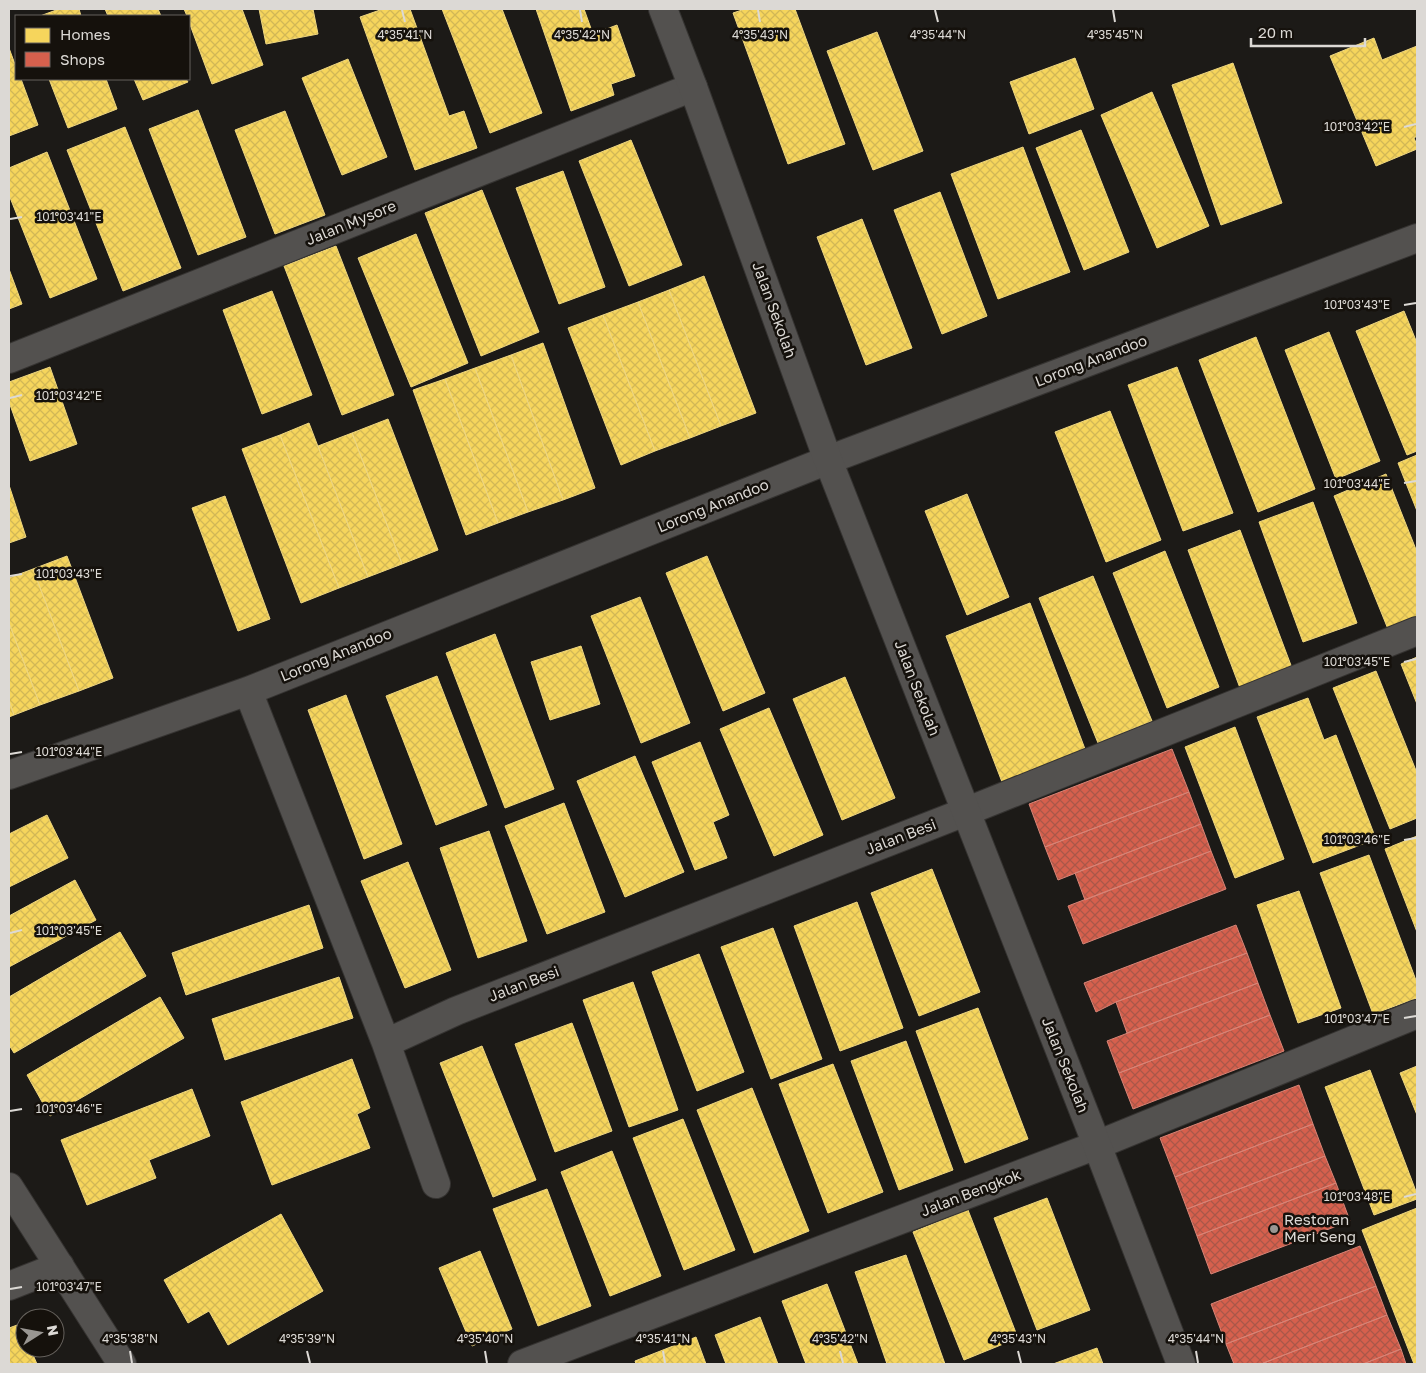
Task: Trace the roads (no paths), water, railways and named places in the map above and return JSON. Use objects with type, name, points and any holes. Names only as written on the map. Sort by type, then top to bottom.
[{"type":"street","name":"Jalan Sekolah","points":[[663,9],[828,460],[1182,1364]]},
{"type":"street","name":"Jalan Mysore","points":[[9,359],[693,87]]},
{"type":"street","name":"Lorong Anandoo","points":[[9,775],[248,691],[828,460],[1417,238]]},
{"type":"street","name":"Jalan Besi","points":[[386,1043],[456,1011],[965,812],[1417,631]]},
{"type":"street","points":[[248,691],[386,1043],[436,1184]]},
{"type":"street","name":"Jalan Bengkok","points":[[522,1364],[1097,1144],[1417,1014]]},
{"type":"street","points":[[9,1187],[122,1364]]},
{"type":"street","points":[[9,1286],[60,1266]]},
{"type":"place","name":"Restoran Meri Seng","points":[[1274,1229]]}]
